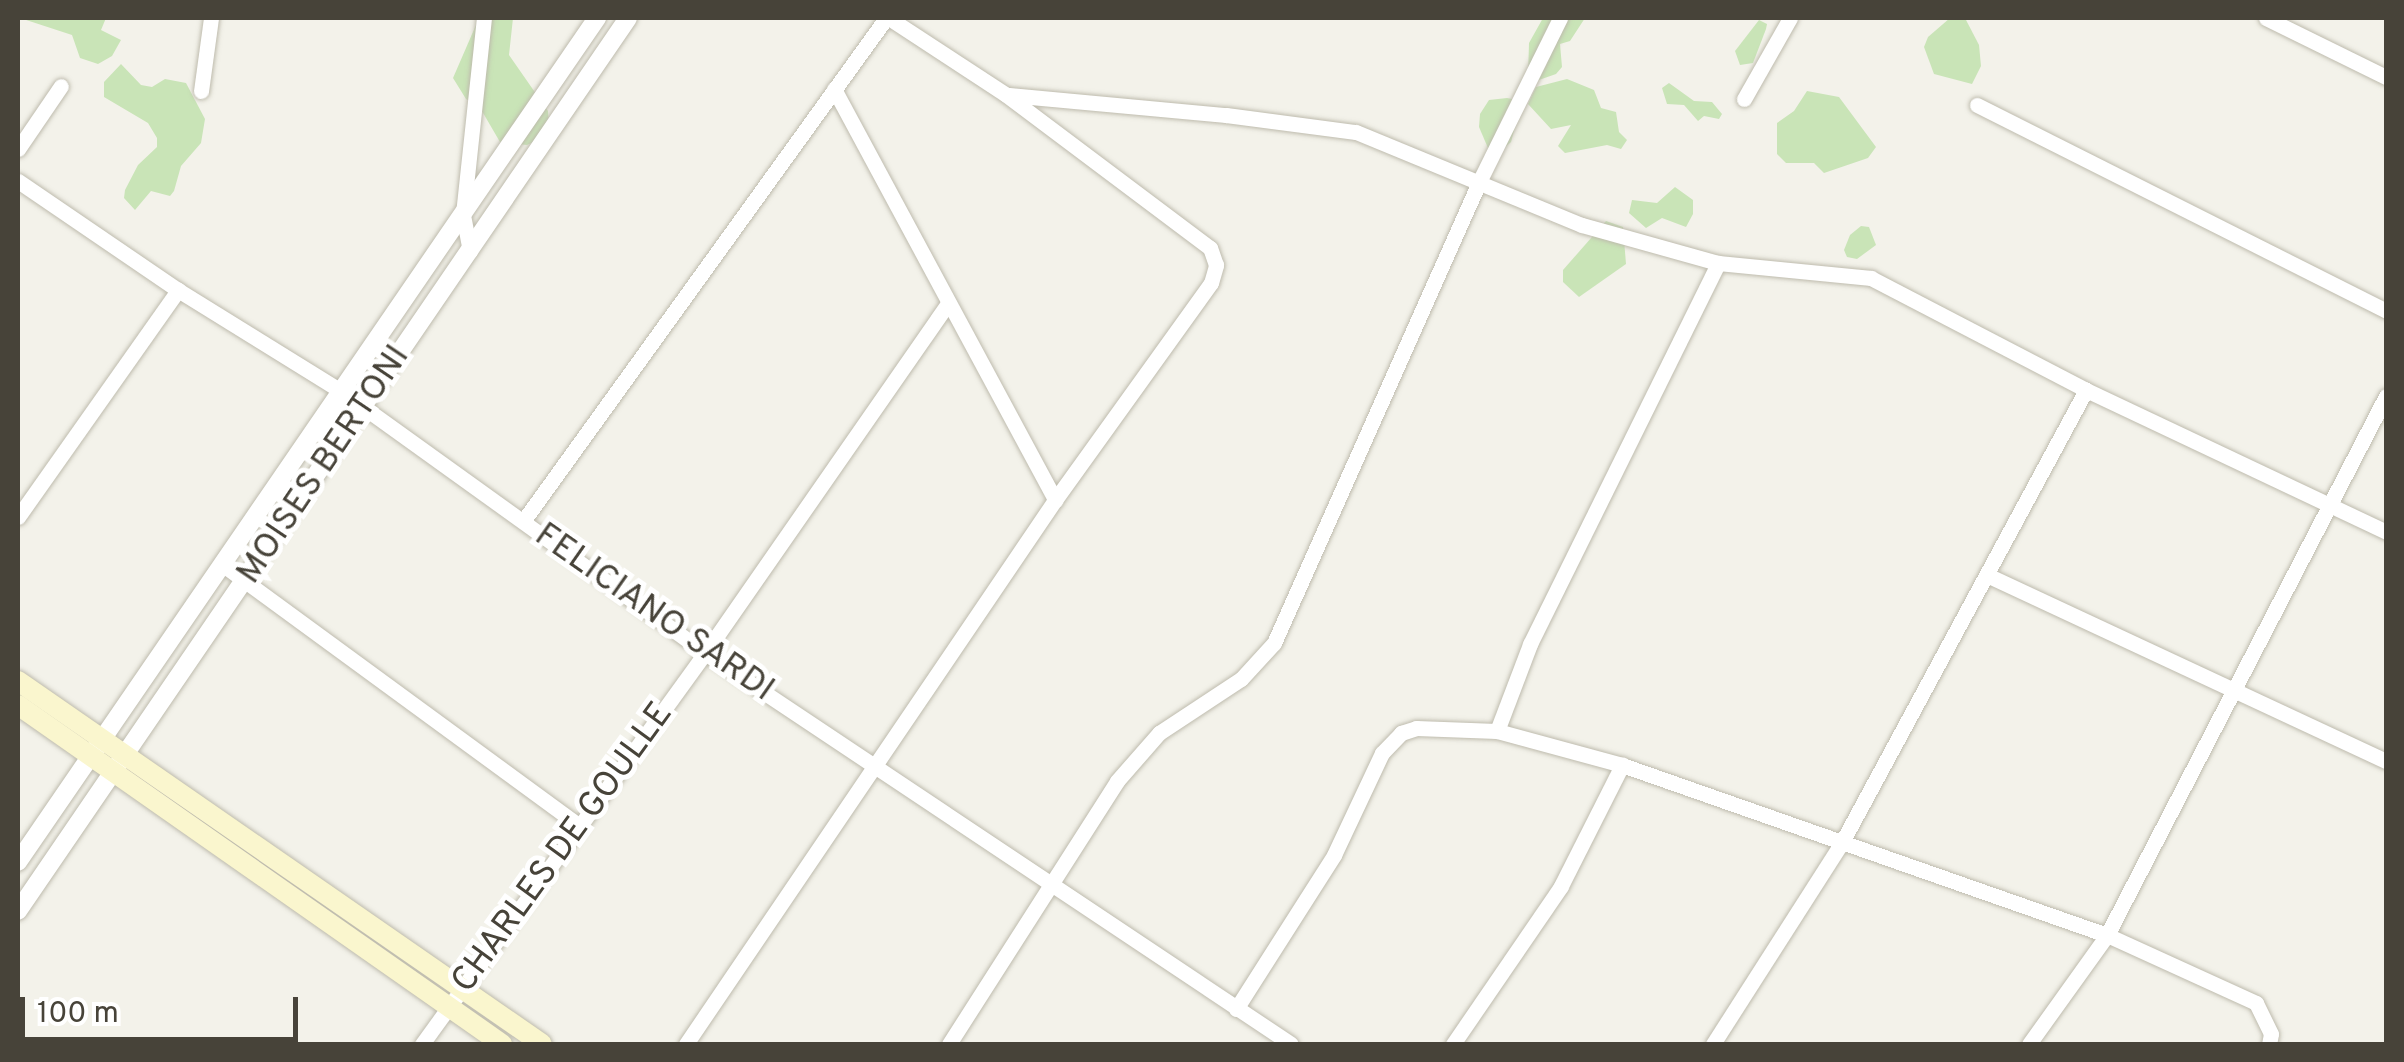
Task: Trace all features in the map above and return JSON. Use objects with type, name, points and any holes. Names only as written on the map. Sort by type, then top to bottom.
[{"type":"main road","points":[[18,681],[120,764],[454,997],[542,1044]]},
{"type":"main road","points":[[18,704],[98,747]]},
{"type":"main road","points":[[454,997],[502,1044]]},
{"type":"street","points":[[200,92],[211,18]]},
{"type":"street","points":[[470,251],[464,214],[484,18]]},
{"type":"street","name":"MOISES BERTONI","points":[[18,862],[597,18]]},
{"type":"street","name":"MOISES BERTONI","points":[[18,911],[628,18]]},
{"type":"street","points":[[524,520],[888,18],[1006,94],[1210,248],[1216,265],[1212,284],[1055,500],[878,767],[686,1044]]},
{"type":"street","points":[[949,1044],[1117,782],[1159,733],[1242,679],[1274,643],[1480,180],[1560,18]]},
{"type":"street","points":[[1744,98],[1790,18]]},
{"type":"street","points":[[2266,18],[2386,78]]},
{"type":"street","points":[[18,149],[60,86]]},
{"type":"street","points":[[834,89],[1055,500]]},
{"type":"street","points":[[1006,94],[1226,114],[1356,132],[1582,225],[1718,263],[1870,278],[2086,390],[2386,532]]},
{"type":"street","points":[[1977,105],[2386,311]]},
{"type":"street","name":"FELICIANO SARDI","points":[[18,180],[178,290],[342,392],[705,653],[1051,888],[1291,1044]]},
{"type":"street","points":[[1497,731],[1530,644],[1718,263]]},
{"type":"street","points":[[18,517],[178,290]]},
{"type":"street","name":"CHARLES DE GOULLE","points":[[422,1044],[705,653],[948,304]]},
{"type":"street","points":[[1713,1044],[1841,844],[2086,390]]},
{"type":"street","points":[[2029,1044],[2107,934],[2237,690],[2386,396]]},
{"type":"street","points":[[224,565],[580,826]]},
{"type":"street","points":[[1987,576],[2386,761]]},
{"type":"street","points":[[1236,1008],[1334,855],[1382,752],[1400,733],[1416,728],[1497,731],[1622,764],[1841,844],[2107,934],[2256,1004],[2271,1034],[2269,1044]]},
{"type":"street","points":[[1452,1044],[1561,886],[1622,764]]},
{"type":"green space","points":[[20,18],[106,18],[101,30],[121,40],[112,56],[98,64],[80,58],[72,35]]},
{"type":"green space","points":[[479,18],[513,18],[509,55],[548,111],[549,126],[542,138],[527,145],[500,142],[479,106],[466,99],[453,78]]},
{"type":"green space","points":[[1543,18],[1585,18],[1570,41],[1560,44],[1562,67],[1556,74],[1536,81],[1528,77],[1529,43]]},
{"type":"green space","points":[[1950,18],[1965,18],[1979,45],[1981,66],[1972,84],[1934,74],[1924,47],[1928,37]]},
{"type":"green space","points":[[1759,20],[1767,24],[1753,63],[1740,65],[1735,51]]},
{"type":"green space","points":[[121,64],[141,85],[152,87],[165,79],[186,83],[205,119],[201,143],[181,166],[174,191],[170,196],[151,191],[135,210],[124,198],[125,190],[138,165],[157,147],[157,138],[148,123],[104,97],[104,82]]},
{"type":"green space","points":[[1567,79],[1594,90],[1601,108],[1616,112],[1619,132],[1627,140],[1621,149],[1607,145],[1565,153],[1558,146],[1571,125],[1551,129],[1528,104],[1536,87]]},
{"type":"green space","points":[[1669,83],[1694,101],[1712,102],[1722,114],[1719,119],[1704,116],[1698,121],[1684,105],[1667,104],[1662,88]]},
{"type":"green space","points":[[1807,91],[1839,97],[1876,147],[1868,158],[1824,173],[1814,163],[1786,163],[1777,154],[1777,123],[1794,111]]},
{"type":"green space","points":[[1512,99],[1515,127],[1511,142],[1503,149],[1488,148],[1479,127],[1480,114],[1489,100]]},
{"type":"green space","points":[[1675,187],[1693,200],[1693,214],[1686,227],[1662,218],[1646,228],[1629,213],[1632,200],[1657,203]]},
{"type":"green space","points":[[1606,221],[1623,227],[1626,264],[1579,297],[1563,282],[1563,270]]},
{"type":"green space","points":[[1861,226],[1869,227],[1876,245],[1857,259],[1847,257],[1844,250],[1850,235]]}]
